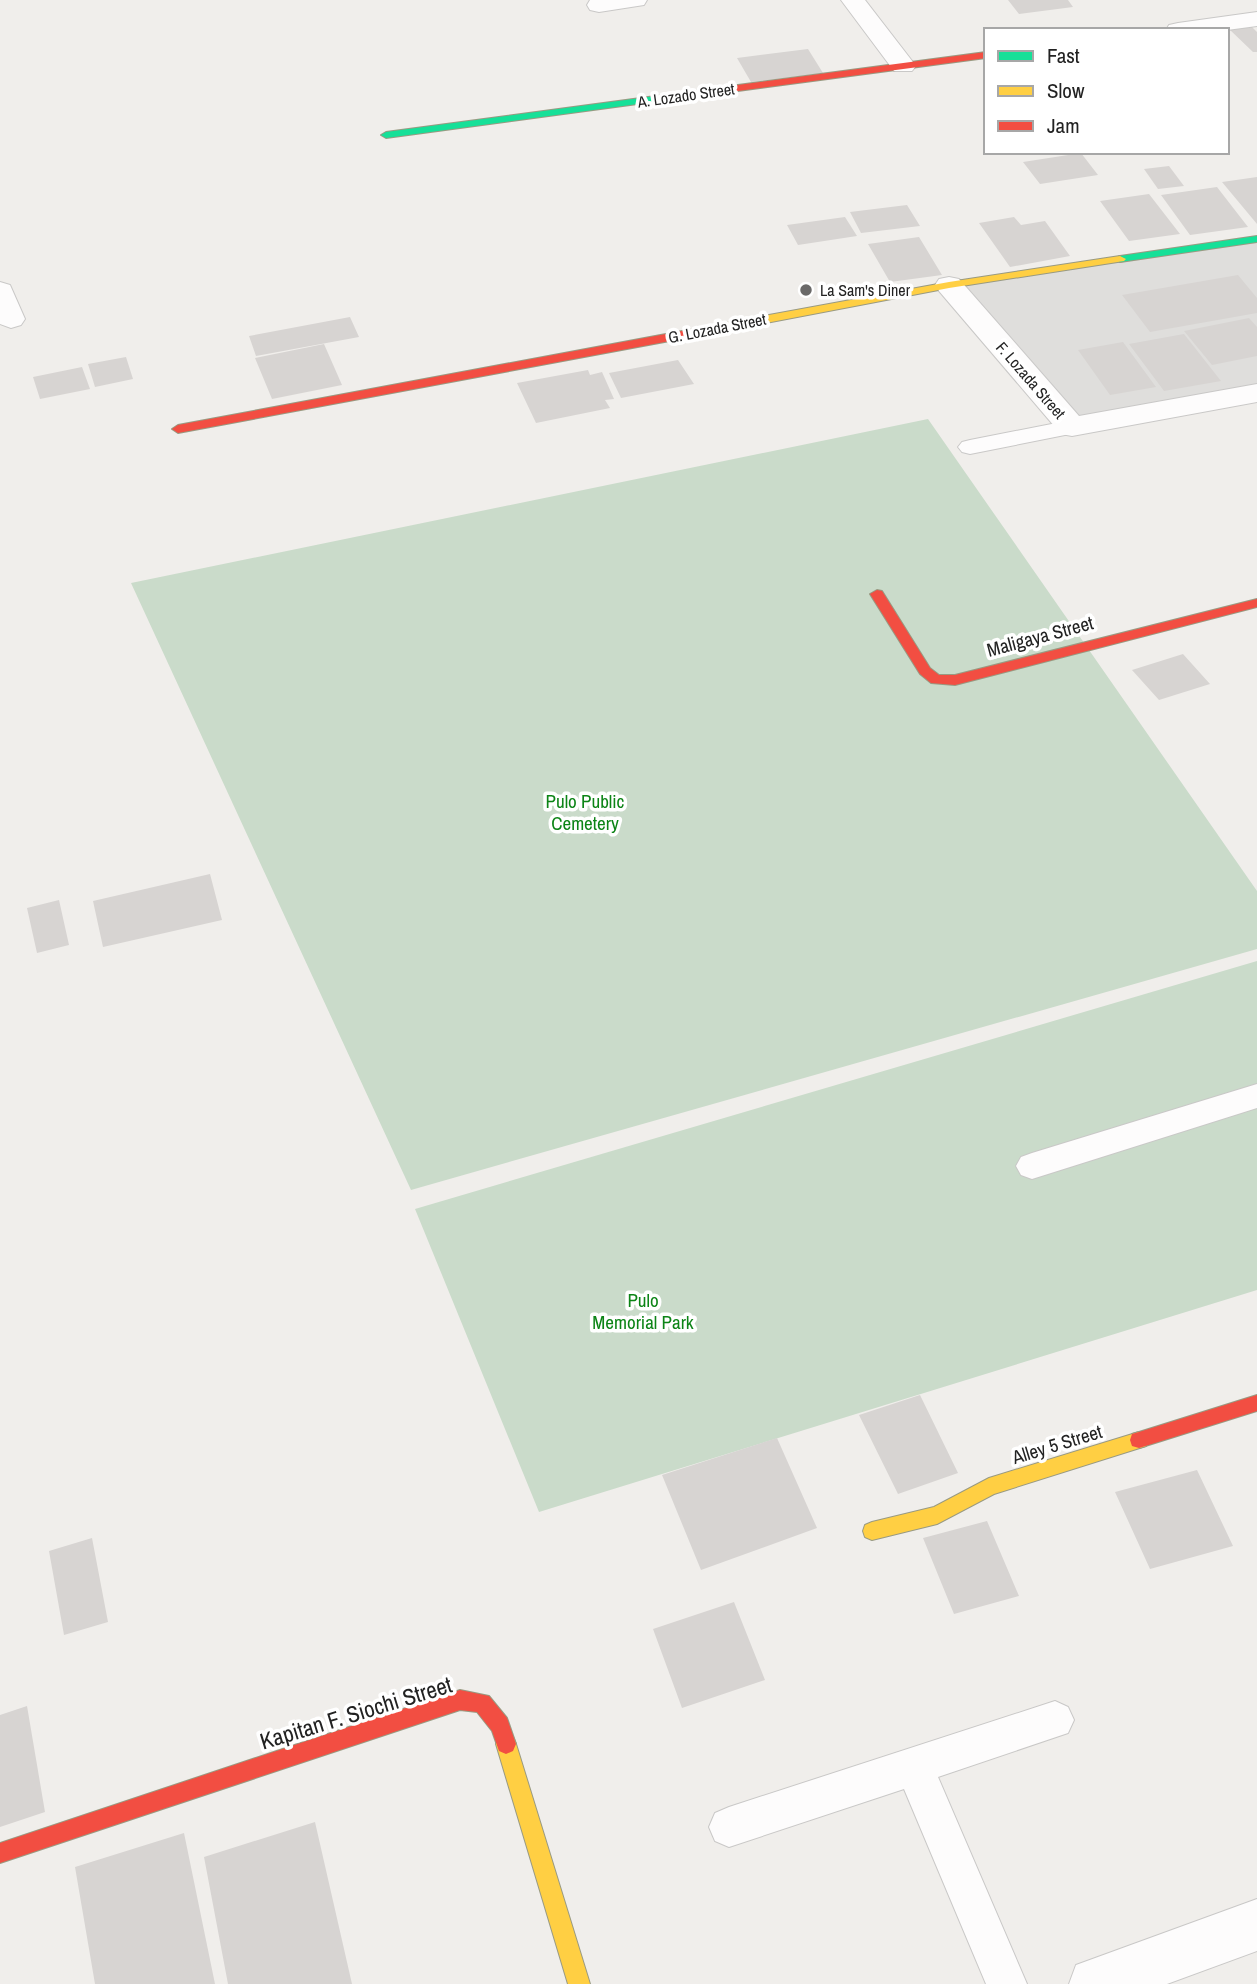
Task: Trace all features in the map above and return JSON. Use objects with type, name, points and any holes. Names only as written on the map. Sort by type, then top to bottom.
[{"type":"street","points":[[599,5],[635,0]]},
{"type":"street","points":[[852,0],[903,66]]},
{"type":"street","points":[[1192,28],[1257,19]]},
{"type":"street","name":"A. Lozado Street","points":[[386,135],[984,55]]},
{"type":"street","name":"G. Lozada Street","points":[[178,429],[949,285],[1257,239]]},
{"type":"street","name":"F. Lozada Street","points":[[949,285],[1072,427],[1257,393]]},
{"type":"street","points":[[0,291],[11,319]]},
{"type":"street","name":"Maligaya Street","points":[[877,593],[925,671],[936,680],[956,680],[1257,603]]},
{"type":"street","name":"Alley 5 Street","points":[[872,1531],[937,1515],[989,1487],[1257,1404]]},
{"type":"street","name":"Kapitan F. Siochi Street","points":[[0,1853],[460,1700],[482,1703],[500,1725],[579,1984]]},
{"type":"street","points":[[1095,1984],[1257,1925]]},
{"type":"lane","points":[[970,447],[1072,427]]},
{"type":"lane","points":[[1032,1166],[1257,1096]]},
{"type":"lane","points":[[729,1827],[1055,1720]]},
{"type":"lane","points":[[915,1768],[1007,1984]]},
{"type":"shaded area","points":[[1257,239],[1257,393],[1072,427],[949,285]]},
{"type":"green space","name":"Pulo Public Cemetery","points":[[928,419],[1257,891],[1257,949],[411,1190],[131,583]]},
{"type":"green space","name":"Pulo Memorial Park","points":[[1257,961],[1257,1290],[539,1512],[415,1209]]},
{"type":"building","points":[[1008,0],[1068,0],[1073,7],[1019,14]]},
{"type":"building","points":[[1250,25],[1257,32],[1257,52],[1253,52],[1229,29]]},
{"type":"building","points":[[808,49],[823,73],[751,82],[737,58]]},
{"type":"building","points":[[1082,154],[1098,175],[1040,184],[1023,162]]},
{"type":"building","points":[[1169,166],[1184,186],[1158,189],[1144,169]]},
{"type":"building","points":[[1257,177],[1257,224],[1222,182]]},
{"type":"building","points":[[1217,187],[1248,227],[1190,235],[1161,195]]},
{"type":"building","points":[[1149,194],[1180,234],[1129,241],[1100,201]]},
{"type":"building","points":[[907,205],[920,226],[861,233],[850,212]]},
{"type":"building","points":[[845,217],[857,236],[798,245],[787,225]]},
{"type":"building","points":[[1014,217],[1021,225],[1045,221],[1070,256],[1010,267],[979,223]]},
{"type":"building","points":[[919,237],[942,275],[890,282],[868,244]]},
{"type":"building","points":[[1238,275],[1257,298],[1257,313],[1150,332],[1122,295]]},
{"type":"building","points":[[350,317],[359,337],[256,356],[249,336]]},
{"type":"building","points":[[1249,318],[1257,327],[1257,356],[1212,365],[1184,331]]},
{"type":"building","points":[[1184,334],[1221,381],[1164,391],[1129,344]]},
{"type":"building","points":[[1123,342],[1156,387],[1110,395],[1078,350]]},
{"type":"building","points":[[324,344],[342,385],[272,399],[255,358]]},
{"type":"building","points":[[126,357],[133,379],[95,387],[88,364]]},
{"type":"building","points":[[678,360],[694,384],[621,398],[609,373]]},
{"type":"building","points":[[82,367],[90,389],[40,399],[33,377]]},
{"type":"building","points":[[588,370],[590,375],[602,372],[614,399],[605,400],[610,408],[536,423],[517,383]]},
{"type":"building","points":[[1183,654],[1210,684],[1159,700],[1132,670]]},
{"type":"building","points":[[210,874],[222,920],[103,947],[93,901]]},
{"type":"building","points":[[59,900],[69,945],[37,953],[27,908]]},
{"type":"building","points":[[920,1395],[958,1473],[898,1494],[859,1415]]},
{"type":"building","points":[[777,1438],[817,1528],[701,1570],[662,1475]]},
{"type":"building","points":[[1197,1470],[1233,1546],[1150,1569],[1115,1492]]},
{"type":"building","points":[[987,1521],[1019,1596],[954,1614],[923,1538]]},
{"type":"building","points":[[92,1538],[108,1622],[64,1635],[49,1551]]},
{"type":"building","points":[[734,1602],[765,1680],[682,1708],[653,1629]]},
{"type":"building","points":[[27,1706],[45,1812],[0,1827],[0,1715]]},
{"type":"building","points":[[315,1822],[352,1984],[228,1984],[204,1857]]},
{"type":"building","points":[[184,1833],[215,1984],[95,1984],[75,1867]]},
{"type":"traffic: fast","points":[[386,135],[678,96]]},
{"type":"traffic: fast","points":[[1120,259],[1257,239]]},
{"type":"traffic: slow","points":[[698,332],[949,285],[1120,259]]},
{"type":"traffic: slow","points":[[872,1531],[937,1515],[989,1487],[1139,1440]]},
{"type":"traffic: slow","points":[[506,1744],[579,1984]]},
{"type":"traffic: jam","points":[[678,96],[984,55]]},
{"type":"traffic: jam","points":[[178,429],[698,332]]},
{"type":"traffic: jam","points":[[877,594],[925,671],[936,680],[955,680],[1257,603]]},
{"type":"traffic: jam","points":[[1139,1440],[1257,1403]]},
{"type":"traffic: jam","points":[[0,1853],[460,1700],[482,1703],[500,1725],[506,1744]]},
{"type":"place","name":"La Sam's Diner","points":[[806,290]]}]
